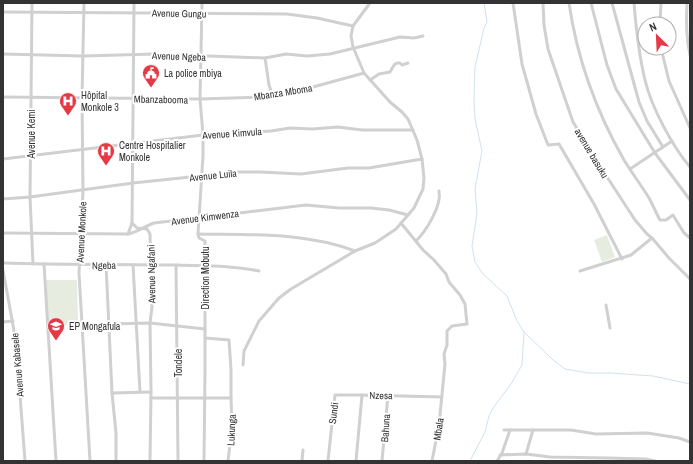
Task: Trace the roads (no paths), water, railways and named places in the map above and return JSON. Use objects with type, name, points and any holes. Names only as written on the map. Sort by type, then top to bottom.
[{"type":"street","name":"Avenue Kemi","points":[[32,3],[32,155],[30,197],[33,264]]},
{"type":"street","name":"Avenue Monkole","points":[[84,3],[82,98],[83,191],[79,266],[90,461]]},
{"type":"street","points":[[128,234],[132,223],[134,3]]},
{"type":"street","name":"Direction Mobutu","points":[[202,3],[200,99],[203,135],[198,234],[200,239],[205,241],[204,461]]},
{"type":"street","points":[[243,365],[244,351],[259,321],[279,298],[290,289],[355,251],[394,231],[414,208],[423,189],[424,178],[422,159],[408,119],[390,102],[364,73],[353,47],[351,38],[353,26],[370,3]]},
{"type":"street","points":[[513,3],[522,64],[536,114],[548,145],[559,144],[594,204],[622,259]]},
{"type":"street","name":"avenue basuku","points":[[543,3],[544,25],[548,49],[574,122],[634,220],[690,278]]},
{"type":"street","points":[[569,3],[573,27],[587,79],[600,114],[660,220],[666,220],[673,215],[684,233],[690,238]]},
{"type":"street","points":[[591,3],[607,64],[615,87],[655,153],[675,182],[690,200]]},
{"type":"street","points":[[612,3],[639,102],[647,121],[664,147]]},
{"type":"street","points":[[634,3],[645,80],[655,109],[672,141],[690,167]]},
{"type":"street","points":[[660,16],[661,3]]},
{"type":"street","points":[[687,3],[686,19],[690,55]]},
{"type":"street","name":"Avenue Gungu","points":[[3,12],[287,14],[317,18],[353,26]]},
{"type":"street","name":"Avenue Ngeba","points":[[3,54],[83,56],[134,56],[155,54],[265,58],[286,54],[307,56],[330,54],[353,47],[400,37],[414,38],[423,36]]},
{"type":"street","points":[[663,56],[669,81],[690,128]]},
{"type":"street","points":[[265,58],[269,85],[272,94]]},
{"type":"street","points":[[370,80],[379,74],[390,72],[394,64],[397,62],[402,65],[408,63]]},
{"type":"street","name":"Mbanza Mboma","points":[[200,99],[260,96],[313,87],[364,73]]},
{"type":"street","name":"Mbanzabooma","points":[[3,97],[200,99]]},
{"type":"street","name":"Avenue Kimvula","points":[[3,159],[203,135],[271,131],[290,128],[312,129],[338,127],[362,130],[413,130]]},
{"type":"street","points":[[630,169],[672,141]]},
{"type":"street","name":"Avenue Luila","points":[[3,199],[83,191],[133,183],[201,176],[245,172],[301,174],[348,168],[369,168],[422,159]]},
{"type":"street","points":[[401,223],[416,241],[424,233],[431,220],[440,195],[439,191]]},
{"type":"street","name":"Avenue Kimwenza","points":[[3,232],[128,234],[154,223],[306,205],[339,208],[371,208],[389,210],[408,215]]},
{"type":"street","points":[[132,223],[135,227],[142,228]]},
{"type":"street","name":"Avenue Ngafani","points":[[142,228],[147,229],[150,234],[152,392],[150,461]]},
{"type":"street","points":[[198,234],[301,237],[325,241],[355,251]]},
{"type":"street","points":[[580,271],[631,256],[652,238]]},
{"type":"street","name":"Mbala","points":[[416,241],[447,275],[449,281],[460,295],[464,302],[468,324],[452,326],[447,331],[447,345],[444,354],[445,364],[440,425],[432,461]]},
{"type":"street","name":"Ngeba","points":[[3,263],[79,266],[106,264],[205,265],[234,266],[259,271]]},
{"type":"street","points":[[44,264],[56,461]]},
{"type":"street","points":[[106,264],[112,394],[116,433],[116,461]]},
{"type":"street","points":[[133,265],[140,392]]},
{"type":"street","name":"Tondele","points":[[176,265],[178,326],[178,461]]},
{"type":"street","name":"Avenue Kabasele","points":[[3,270],[13,321],[25,461]]},
{"type":"street","points":[[606,305],[610,328]]},
{"type":"street","points":[[3,322],[13,321]]},
{"type":"street","points":[[109,324],[150,323],[205,329]]},
{"type":"street","name":"Lukunga","points":[[205,338],[229,340],[232,427],[228,461]]},
{"type":"street","points":[[112,394],[152,392]]},
{"type":"street","name":"Sundi","points":[[328,461],[335,395],[362,395]]},
{"type":"street","name":"Nzesa","points":[[356,461],[362,395],[442,397]]},
{"type":"street","name":"Bahuna","points":[[382,461],[388,395]]},
{"type":"street","points":[[151,398],[231,398]]},
{"type":"street","points":[[504,430],[571,430],[596,434],[647,433],[679,438],[690,442]]},
{"type":"street","points":[[498,461],[510,430]]},
{"type":"street","points":[[526,454],[533,430]]},
{"type":"street","points":[[302,461],[303,450]]},
{"type":"street","points":[[500,455],[526,454],[558,459],[643,459],[655,461]]},
{"type":"street","points":[[534,455],[536,460]]},
{"type":"waterway","points":[[470,461],[485,432],[489,416],[493,408],[511,384],[522,365],[524,332],[517,321],[507,296],[483,274],[475,262],[472,246],[477,213],[475,189],[482,151],[475,119],[475,67],[484,28],[487,22],[484,3]]},
{"type":"waterway","points":[[524,332],[552,359],[565,369],[588,373],[653,376],[690,384]]},
{"type":"place","name":"La police mbiya","points":[[151,88]]},
{"type":"place","name":"Hôpital Monkole 3","points":[[68,116]]},
{"type":"place","name":"Centre Hospitalier Monkole","points":[[106,166]]},
{"type":"place","name":"EP Mongafula","points":[[56,341]]}]
